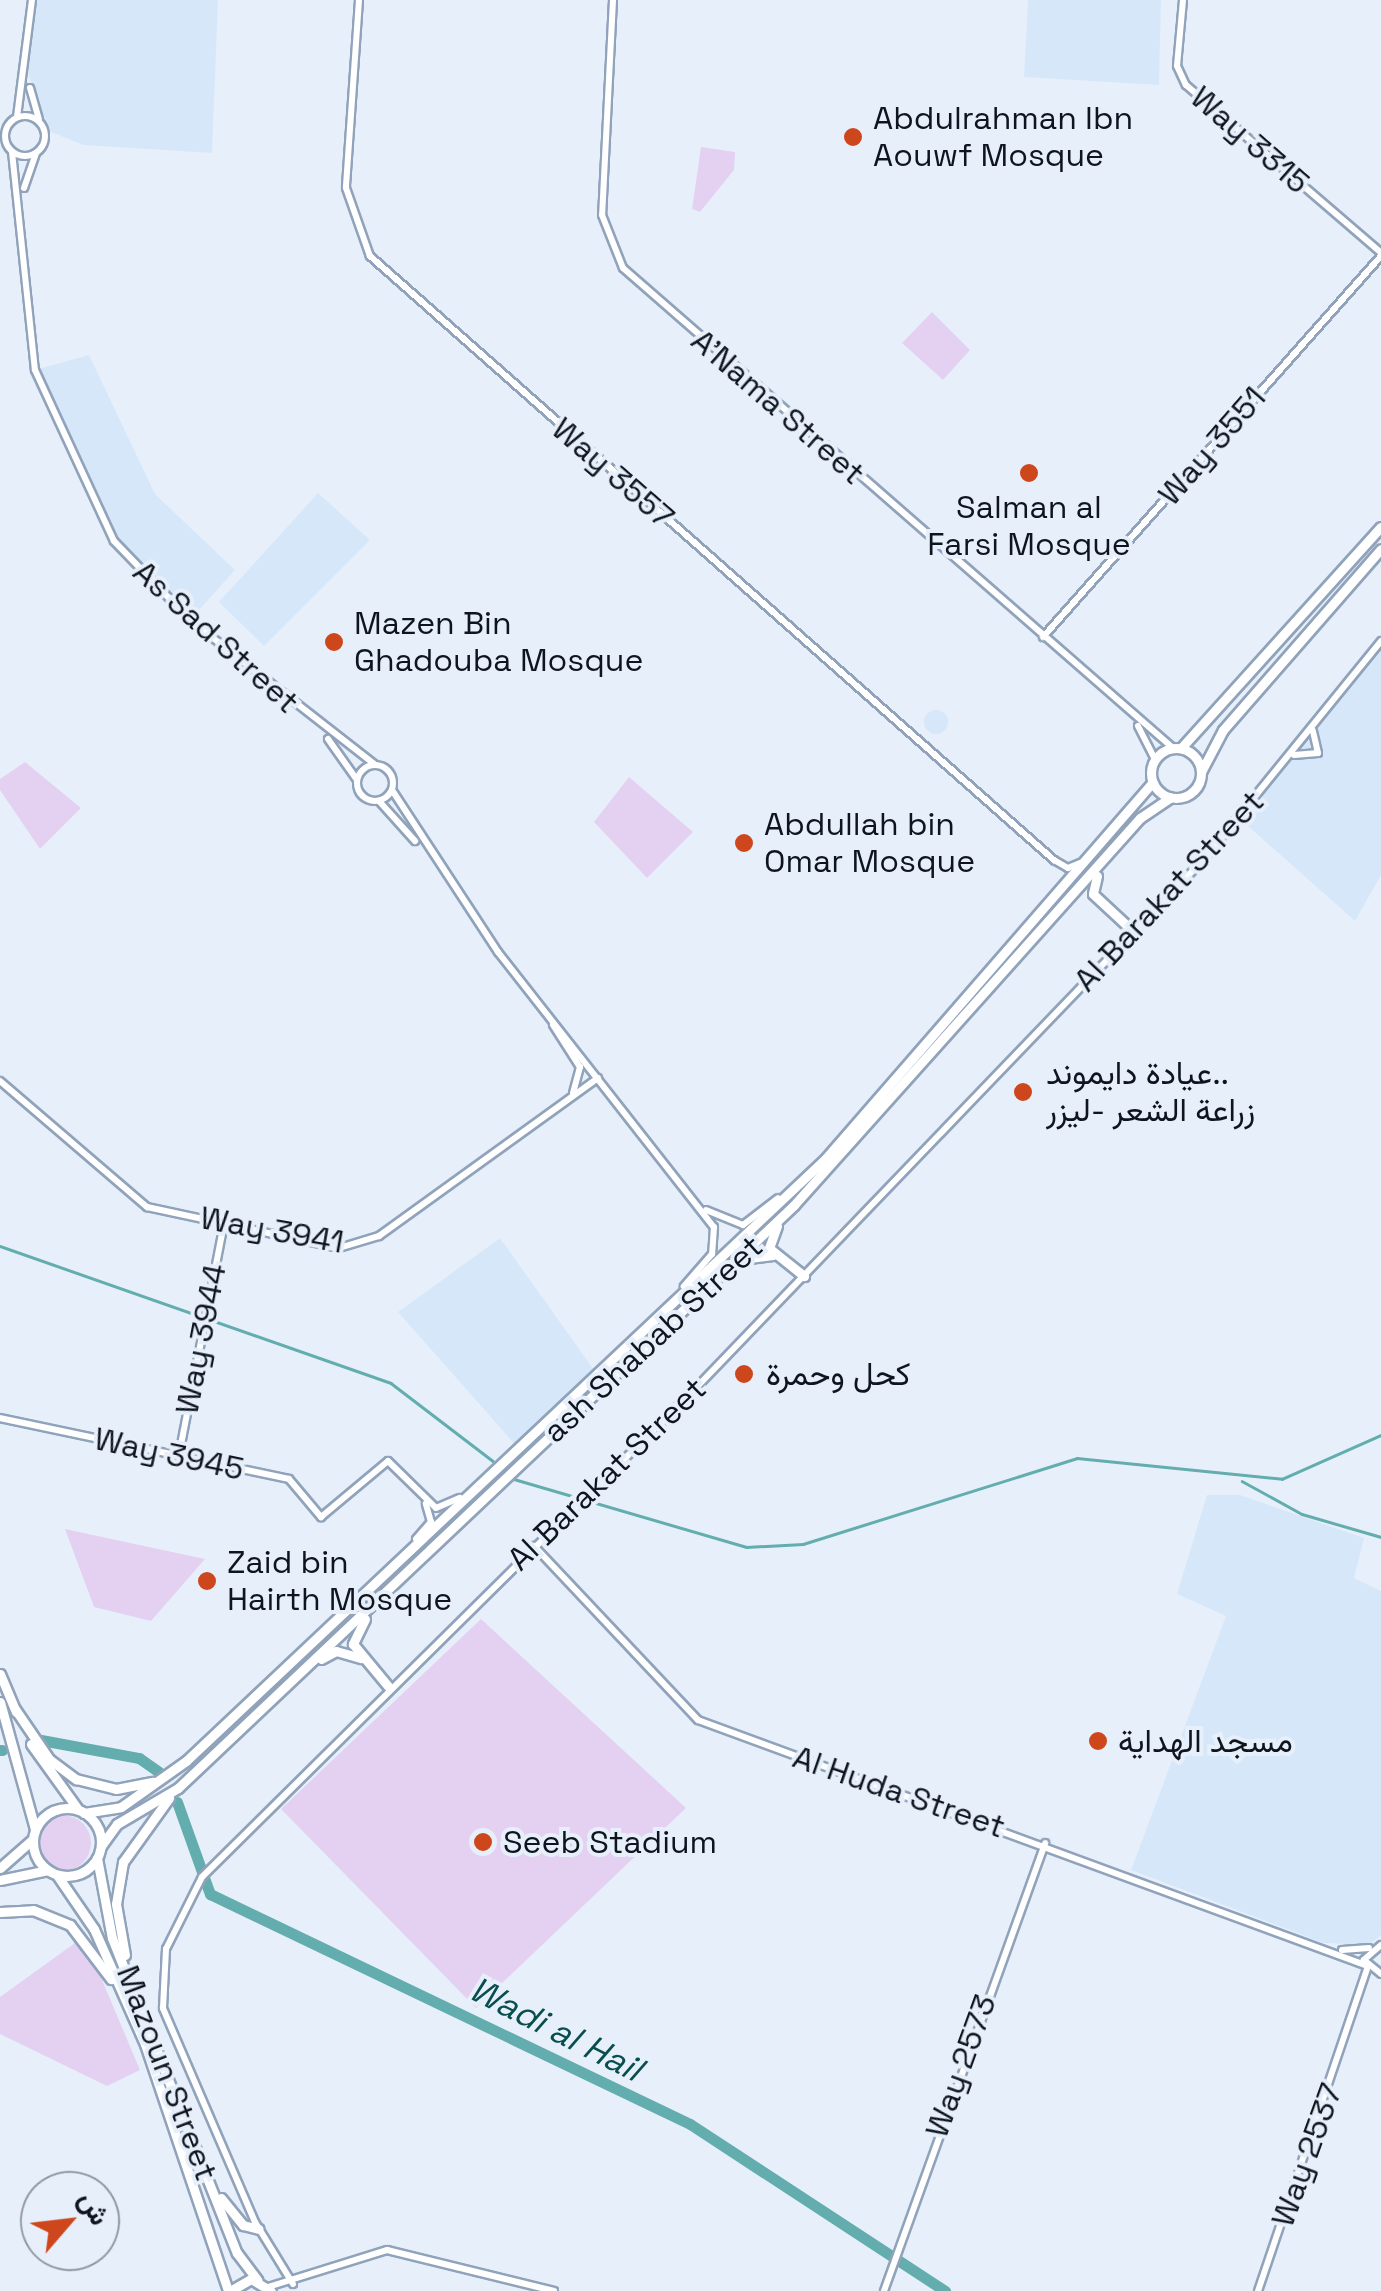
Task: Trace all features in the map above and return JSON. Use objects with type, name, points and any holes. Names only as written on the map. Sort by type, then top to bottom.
[{"type":"main road","points":[[1381,528],[1177,748],[1154,760],[1153,782],[1171,797],[1191,793],[1223,730],[1381,550]]},
{"type":"main road","points":[[1177,748],[1201,772]]},
{"type":"main road","name":"ash Shabab Street","points":[[82,1812],[121,1807],[165,1778],[504,1464],[794,1185],[1020,939],[1153,782]]},
{"type":"main road","name":"ash Shabab Street","points":[[101,1846],[117,1824],[178,1788],[794,1204],[1124,838],[1171,797]]},
{"type":"main road","points":[[1124,838],[1092,882],[1106,905],[1133,931]]},
{"type":"main road","points":[[1039,936],[1081,898],[1106,905]]},
{"type":"main road","points":[[794,1204],[768,1242],[804,1276]]},
{"type":"main road","points":[[723,1272],[758,1251],[782,1258]]},
{"type":"main road","points":[[388,1686],[361,1658],[357,1626],[464,1517]]},
{"type":"main road","points":[[236,1733],[325,1656],[361,1658]]},
{"type":"main road","points":[[0,1674],[14,1709],[101,1846],[97,1858],[78,1875],[52,1872],[0,1880]]},
{"type":"main road","points":[[0,1702],[24,1770],[34,1834],[52,1872]]},
{"type":"main road","points":[[14,1709],[49,1759],[76,1780],[116,1789],[165,1778]]},
{"type":"main road","points":[[0,1718],[24,1770]]},
{"type":"main road","points":[[128,1967],[116,1904],[123,1862],[178,1788]]},
{"type":"main road","points":[[0,1868],[48,1814],[82,1812]]},
{"type":"main road","name":"Mazoun Street","points":[[97,1858],[106,1920],[128,1967],[237,2253],[258,2280]]},
{"type":"main road","name":"Mazoun Street","points":[[52,1872],[126,2002],[214,2229],[229,2291]]},
{"type":"main road","points":[[0,1912],[42,1912],[80,1932],[126,2002]]},
{"type":"main road","points":[[203,2159],[241,2224],[260,2229]]},
{"type":"main road","points":[[241,2224],[251,2214]]},
{"type":"main road","points":[[229,2291],[258,2280],[269,2289]]},
{"type":"street","points":[[14,119],[28,72],[32,0]]},
{"type":"street","name":"Way 3557","points":[[360,0],[346,188],[370,256],[1054,860]]},
{"type":"street","name":"Way 3315","points":[[1183,0],[1177,66],[1186,86],[1381,254]]},
{"type":"street","name":"A'Nama Street","points":[[614,2],[602,216],[615,258],[1135,721],[1177,748]]},
{"type":"street","points":[[0,126],[14,119],[41,123],[28,72]]},
{"type":"street","name":"As Sad Street","points":[[14,119],[10,149],[22,200],[35,370],[105,525],[154,587],[321,730],[374,764]]},
{"type":"street","name":"As Sad Street","points":[[22,200],[37,153],[41,123]]},
{"type":"street","points":[[0,140],[10,149],[37,153]]},
{"type":"street","name":"Way 3551","points":[[1043,637],[1381,254]]},
{"type":"street","name":"Al Barakat Street","points":[[293,2284],[251,2214],[163,2008],[166,1949],[233,1839],[804,1276],[1133,931],[1292,755],[1381,641]]},
{"type":"street","name":"A'Nama Street","points":[[1135,721],[1154,760]]},
{"type":"street","points":[[1292,755],[1318,753],[1314,728]]},
{"type":"street","name":"As Sad Street","points":[[321,730],[357,780]]},
{"type":"street","points":[[436,865],[392,790],[390,772],[374,764],[357,780],[362,796],[378,801],[436,865],[551,1020],[691,1195],[716,1240],[662,1311]]},
{"type":"street","points":[[378,801],[392,790]]},
{"type":"street","points":[[1054,860],[1075,866],[1121,824]]},
{"type":"street","points":[[1020,939],[1061,880],[1054,860]]},
{"type":"street","points":[[551,1020],[581,1072],[567,1099]]},
{"type":"street","name":"Way 3941","points":[[0,1081],[147,1207],[362,1246],[598,1078]]},
{"type":"street","points":[[691,1195],[734,1226],[794,1185]]},
{"type":"street","name":"Way 3944","points":[[179,1455],[224,1223]]},
{"type":"street","name":"Way 3945","points":[[0,1418],[290,1479],[321,1518],[388,1461],[420,1494]]},
{"type":"street","points":[[420,1494],[448,1507],[504,1464]]},
{"type":"street","points":[[383,1577],[431,1522],[420,1494]]},
{"type":"street","name":"Al Huda Street","points":[[534,1546],[698,1720],[1045,1843],[1326,1948],[1381,1975]]},
{"type":"street","name":"Way 2573","points":[[884,2291],[1045,1843]]},
{"type":"street","name":"Al Huda Street","points":[[1326,1948],[1376,1944]]},
{"type":"street","name":"Way 2537","points":[[1258,2291],[1356,2018],[1366,1967],[1376,1944]]},
{"type":"street","name":"Way 2537","points":[[1356,2018],[1381,1975]]},
{"type":"street","points":[[269,2289],[388,2250],[554,2291]]},
{"type":"street","points":[[284,2291],[293,2284]]},
{"type":"shaded area","points":[[33,0],[218,0],[212,153],[83,145],[44,129],[28,71]]},
{"type":"shaded area","points":[[1028,0],[1161,0],[1159,85],[1024,77]]},
{"type":"shaded area","points":[[701,147],[735,152],[734,170],[700,212],[692,209]]},
{"type":"shaded area","points":[[932,312],[970,350],[943,380],[902,343]]},
{"type":"shaded area","points":[[89,355],[155,494],[235,570],[190,620],[114,541],[35,370]]},
{"type":"shaded area","points":[[318,493],[370,540],[264,646],[219,602]]},
{"type":"shaded area","points":[[1381,645],[1381,875],[1355,921],[1240,819]]},
{"type":"shaded area","points":[[936,710],[948,722],[936,734],[924,722]]},
{"type":"shaded area","points":[[25,762],[81,808],[40,849],[0,790],[0,779]]},
{"type":"shaded area","points":[[629,777],[693,832],[647,878],[594,822]]},
{"type":"shaded area","points":[[500,1238],[597,1374],[519,1449],[398,1312]]},
{"type":"shaded area","points":[[1207,1495],[1240,1495],[1364,1538],[1354,1578],[1381,1591],[1381,1935],[1369,1945],[1324,1943],[1131,1870],[1226,1616],[1177,1594]]},
{"type":"shaded area","points":[[65,1529],[205,1559],[151,1621],[94,1607]]},
{"type":"shaded area","name":"Seeb Stadium","points":[[481,1619],[686,1808],[476,2008],[281,1809]]},
{"type":"shaded area","points":[[63,1815],[83,1823],[91,1843],[83,1863],[63,1871],[43,1863],[35,1843],[43,1823]]},
{"type":"shaded area","points":[[75,1943],[94,1961],[140,2070],[107,2086],[0,2034],[0,1997]]},
{"type":"waterway","points":[[0,1246],[391,1383],[493,1461]]},
{"type":"waterway","points":[[514,1479],[746,1547],[803,1544],[1077,1458],[1282,1479],[1381,1435]]},
{"type":"waterway","points":[[1242,1481],[1302,1514],[1381,1537]]},
{"type":"waterway","name":"Wadi al Hail","points":[[41,1740],[139,1758],[159,1772]]},
{"type":"waterway","name":"Wadi al Hail","points":[[177,1802],[210,1894],[690,2124],[945,2291]]},
{"type":"place","name":"Abdulrahman Ibn Aouwf Mosque","points":[[853,137]]},
{"type":"place","name":"Salman al Farsi Mosque","points":[[1029,473]]},
{"type":"place","name":"Mazen Bin Ghadouba Mosque","points":[[334,642]]},
{"type":"place","name":"Abdullah bin Omar Mosque","points":[[744,843]]},
{"type":"place","name":"عيادة دايموند.. زراعة الشعر -ليزر","points":[[1023,1092]]},
{"type":"place","name":"كحل وحمرة","points":[[744,1374]]},
{"type":"place","name":"Zaid bin Hairth Mosque","points":[[207,1581]]},
{"type":"place","name":"مسجد الهداية","points":[[1098,1741]]},
{"type":"place","name":"Seeb Stadium","points":[[483,1842]]}]
